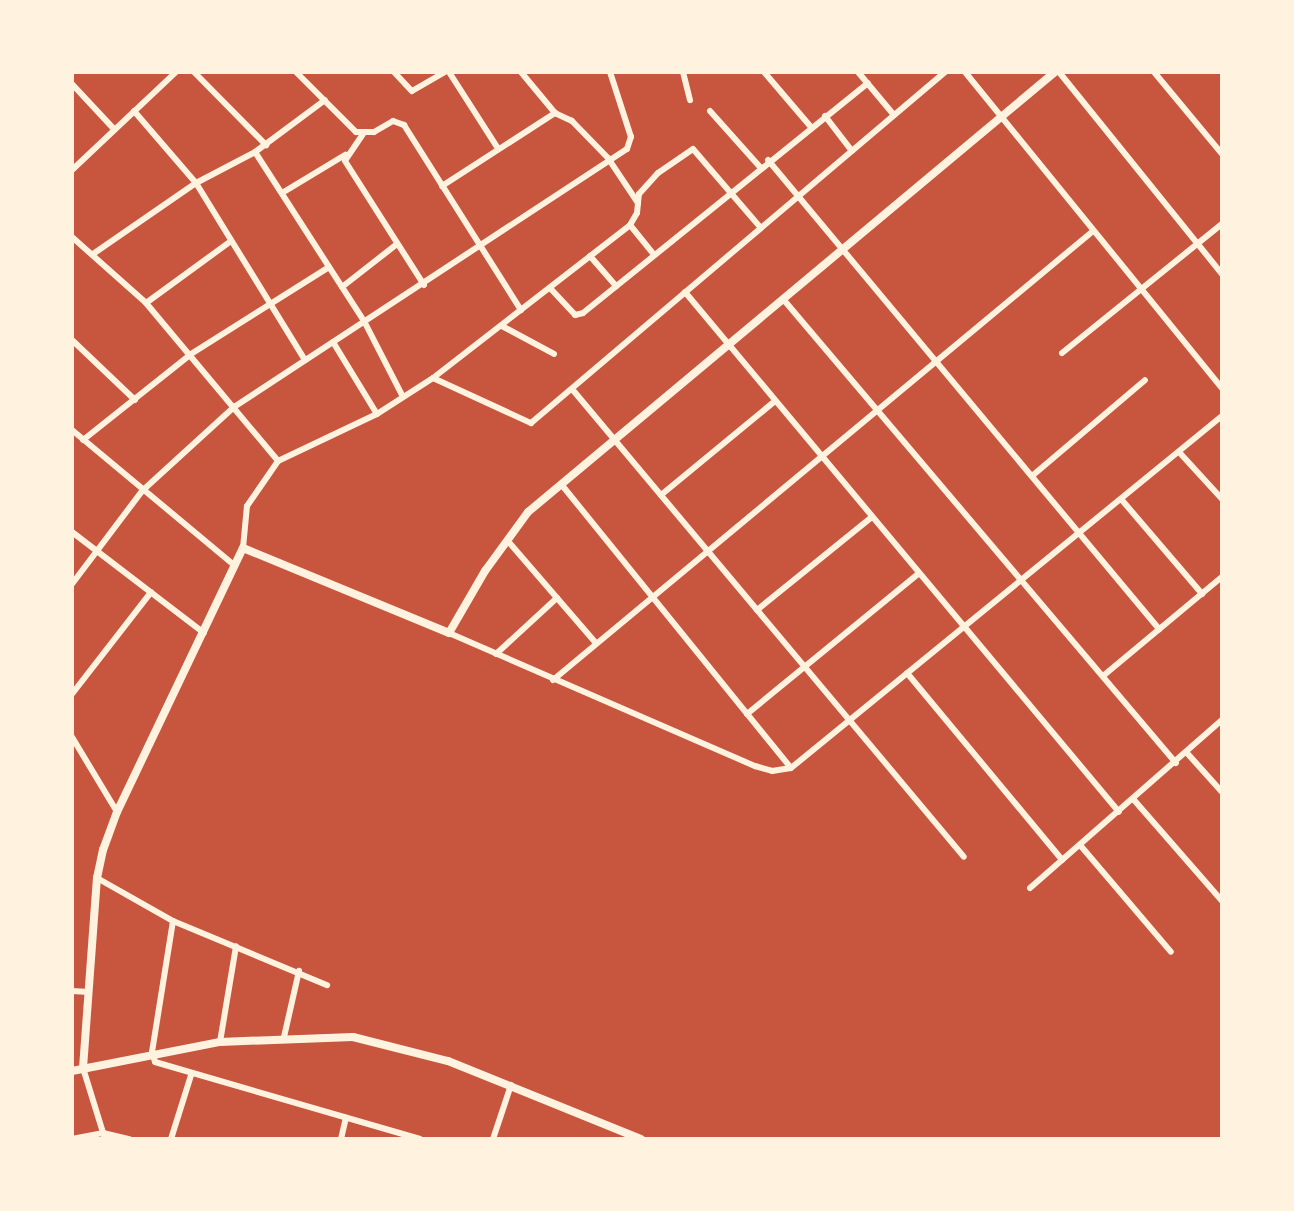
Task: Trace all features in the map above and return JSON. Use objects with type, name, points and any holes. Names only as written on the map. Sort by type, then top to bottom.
[{"type":"street","points":[[72,170],[176,72]]},
{"type":"street","points":[[194,72],[266,145]]},
{"type":"street","points":[[296,72],[352,130],[363,134]]},
{"type":"street","points":[[394,72],[412,91],[447,72],[497,147]]},
{"type":"street","points":[[521,72],[555,113],[572,121],[608,158],[638,203]]},
{"type":"street","points":[[72,584],[142,491],[234,407],[364,321],[424,285],[631,143],[610,72]]},
{"type":"street","points":[[683,72],[690,100]]},
{"type":"street","points":[[764,72],[811,127]]},
{"type":"street","points":[[858,72],[894,115]]},
{"type":"street","points":[[433,378],[531,423],[945,72]]},
{"type":"street","points":[[965,72],[1222,388]]},
{"type":"street","points":[[449,634],[507,540],[528,512],[1057,72],[1222,274]]},
{"type":"street","points":[[1154,72],[1222,154]]},
{"type":"street","points":[[550,288],[567,309],[579,315],[731,194],[768,160],[867,83]]},
{"type":"street","points":[[72,84],[114,129]]},
{"type":"street","points":[[93,254],[196,183],[266,145],[324,100]]},
{"type":"street","points":[[134,111],[196,183],[305,360]]},
{"type":"street","points":[[710,111],[760,167]]},
{"type":"street","points":[[442,186],[497,147],[555,113]]},
{"type":"street","points":[[825,116],[852,151]]},
{"type":"street","points":[[282,193],[345,155],[363,134],[393,121],[404,125],[521,310]]},
{"type":"street","points":[[104,1136],[83,1068],[97,878],[117,811],[243,548],[247,506],[278,461],[377,414],[433,378],[630,225],[639,194],[658,173],[694,149],[761,229]]},
{"type":"street","points":[[255,152],[364,321],[402,397]]},
{"type":"street","points":[[345,155],[424,285]]},
{"type":"street","points":[[768,160],[1159,629]]},
{"type":"street","points":[[1062,353],[1222,224]]},
{"type":"street","points":[[630,225],[653,255]]},
{"type":"street","points":[[552,680],[1094,231]]},
{"type":"street","points":[[72,237],[146,303],[278,461]]},
{"type":"street","points":[[146,303],[231,241]]},
{"type":"street","points":[[342,287],[397,244]]},
{"type":"street","points":[[590,256],[616,286]]},
{"type":"street","points":[[83,440],[191,354],[329,267]]},
{"type":"street","points":[[685,292],[1119,812]]},
{"type":"street","points":[[783,299],[1176,763]]},
{"type":"street","points":[[502,326],[554,354]]},
{"type":"street","points":[[72,340],[135,400]]},
{"type":"street","points":[[333,342],[377,414]]},
{"type":"street","points":[[72,354],[78,346]]},
{"type":"street","points":[[1032,476],[1145,380]]},
{"type":"street","points":[[572,389],[964,858]]},
{"type":"street","points":[[661,495],[775,401]]},
{"type":"street","points":[[243,548],[772,771],[791,768],[1222,416]]},
{"type":"street","points":[[72,430],[235,566]]},
{"type":"street","points":[[1179,452],[1222,499]]},
{"type":"street","points":[[561,484],[791,768]]},
{"type":"street","points":[[1121,499],[1202,594]]},
{"type":"street","points":[[757,610],[872,517]]},
{"type":"street","points":[[72,532],[204,633]]},
{"type":"street","points":[[507,540],[596,643]]},
{"type":"street","points":[[747,714],[919,573]]},
{"type":"street","points":[[1103,676],[1222,577]]},
{"type":"street","points":[[72,694],[151,592]]},
{"type":"street","points":[[496,654],[557,598]]},
{"type":"street","points":[[907,673],[1062,860]]},
{"type":"street","points":[[1030,888],[1134,800],[1222,720]]},
{"type":"street","points":[[72,737],[117,811]]},
{"type":"street","points":[[1187,753],[1222,792]]},
{"type":"street","points":[[1134,800],[1222,901]]},
{"type":"street","points":[[1080,845],[1171,952]]},
{"type":"street","points":[[97,878],[173,920],[327,985]]},
{"type":"street","points":[[173,920],[152,1052],[155,1062],[191,1075],[421,1139]]},
{"type":"street","points":[[220,1042],[236,946]]},
{"type":"street","points":[[284,1037],[299,971]]},
{"type":"street","points":[[72,990],[89,992]]},
{"type":"street","points":[[72,1071],[152,1052],[220,1042],[284,1037],[353,1037],[388,1043],[511,1085],[641,1139]]},
{"type":"street","points":[[171,1139],[191,1075]]},
{"type":"street","points":[[493,1139],[511,1085]]},
{"type":"street","points":[[341,1139],[346,1118]]},
{"type":"street","points":[[72,1139],[104,1136],[129,1139]]}]
